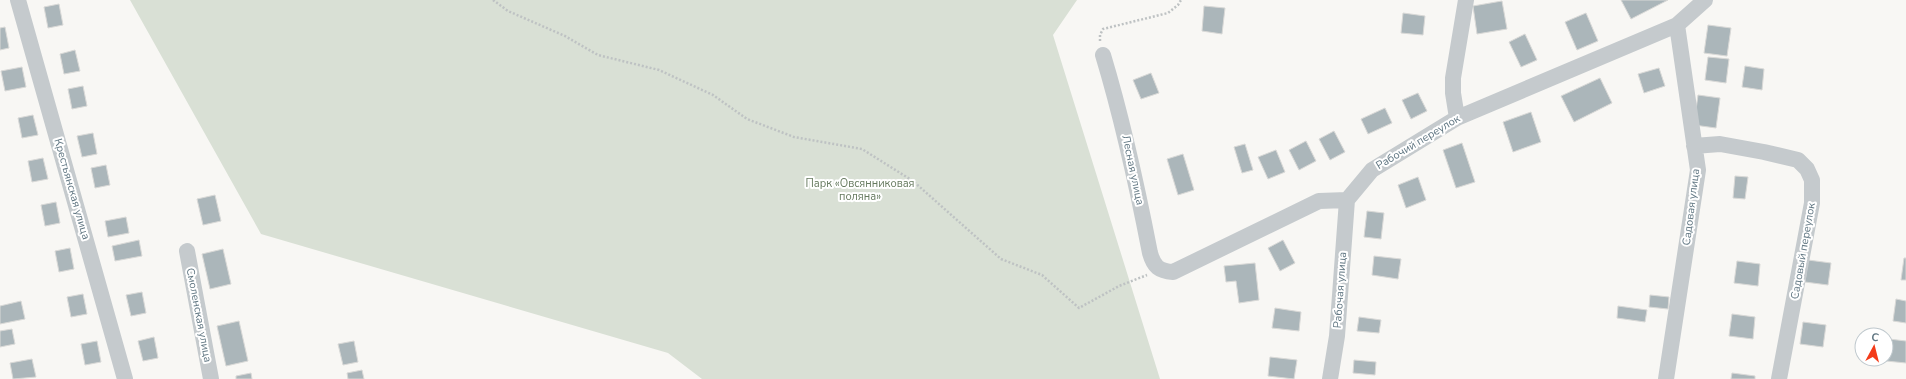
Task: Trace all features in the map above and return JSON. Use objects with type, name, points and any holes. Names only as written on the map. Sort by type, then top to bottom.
[{"type":"street","name":"Крестьянская улица","points":[[18,0],[125,379]]},
{"type":"street","points":[[1457,118],[1453,94],[1453,78],[1466,0]]},
{"type":"street","points":[[1677,25],[1705,0]]},
{"type":"street","name":"Рабочий переулок","points":[[1347,200],[1372,170],[1457,118],[1677,25]]},
{"type":"street","name":"Садовая улица","points":[[1666,379],[1698,170],[1677,25]]},
{"type":"street","name":"Лесная улица","points":[[1103,55],[1118,105],[1134,171],[1150,253],[1154,264],[1167,272]]},
{"type":"street","name":"Садовый переулок","points":[[1694,146],[1720,144],[1798,160],[1807,169],[1812,180],[1812,203],[1779,379]]},
{"type":"street","points":[[1167,272],[1320,201],[1347,200]]},
{"type":"street","name":"Рабочая улица","points":[[1330,379],[1336,336],[1347,200]]},
{"type":"street","name":"Смоленская улица","points":[[187,251],[211,379]]},
{"type":"path","points":[[493,0],[508,11],[565,36],[598,55],[659,70],[712,95],[747,120],[794,137],[862,149],[913,180],[1001,259],[1042,275],[1079,308],[1119,286],[1167,272]]},
{"type":"path","points":[[1103,55],[1100,42],[1100,35],[1103,29],[1168,13],[1178,5],[1181,0]]},
{"type":"green space","name":"Парк «Овсянниковая поляна»","points":[[130,0],[1077,0],[1053,35],[1160,379],[702,379],[668,353],[261,234]]},
{"type":"building","points":[[1621,0],[1668,0],[1631,19]]},
{"type":"building","points":[[1502,1],[1507,29],[1477,34],[1473,6]]},
{"type":"building","points":[[59,4],[63,25],[48,28],[44,7]]},
{"type":"building","points":[[1204,6],[1225,8],[1222,34],[1202,31]]},
{"type":"building","points":[[1403,13],[1425,16],[1423,35],[1401,33]]},
{"type":"building","points":[[1586,13],[1598,41],[1577,50],[1565,22]]},
{"type":"building","points":[[1708,25],[1731,28],[1727,56],[1704,53]]},
{"type":"building","points":[[5,27],[9,48],[0,50],[0,28]]},
{"type":"building","points":[[1525,34],[1537,60],[1521,67],[1509,42]]},
{"type":"building","points":[[75,50],[80,71],[64,74],[60,54]]},
{"type":"building","points":[[1708,57],[1729,59],[1726,83],[1705,80]]},
{"type":"building","points":[[1745,66],[1764,69],[1762,90],[1742,87]]},
{"type":"building","points":[[22,67],[26,87],[5,91],[1,71]]},
{"type":"building","points":[[1659,68],[1665,86],[1644,93],[1638,74]]},
{"type":"building","points":[[1151,73],[1159,93],[1141,99],[1133,80]]},
{"type":"building","points":[[1600,78],[1612,103],[1574,122],[1561,96]]},
{"type":"building","points":[[83,86],[87,106],[72,109],[68,89]]},
{"type":"building","points":[[1418,93],[1427,111],[1411,119],[1402,100]]},
{"type":"building","points":[[1698,95],[1720,98],[1716,128],[1694,125]]},
{"type":"building","points":[[1385,108],[1392,123],[1368,134],[1361,119]]},
{"type":"building","points":[[1531,112],[1541,142],[1513,152],[1503,122]]},
{"type":"building","points":[[33,115],[38,135],[22,138],[18,118]]},
{"type":"building","points":[[1334,131],[1345,152],[1330,160],[1319,139]]},
{"type":"building","points":[[93,133],[97,154],[82,157],[77,136]]},
{"type":"building","points":[[1306,141],[1316,161],[1299,170],[1289,150]]},
{"type":"building","points":[[1462,143],[1475,182],[1456,188],[1443,150]]},
{"type":"building","points":[[1245,144],[1253,170],[1242,173],[1234,147]]},
{"type":"building","points":[[1276,150],[1285,172],[1268,179],[1258,157]]},
{"type":"building","points":[[1183,154],[1194,190],[1178,195],[1167,159]]},
{"type":"building","points":[[43,158],[48,179],[32,182],[28,161]]},
{"type":"building","points":[[106,165],[110,185],[95,188],[91,168]]},
{"type":"building","points":[[1735,176],[1748,177],[1745,199],[1733,198]]},
{"type":"building","points":[[1418,177],[1426,200],[1406,208],[1398,185]]},
{"type":"building","points":[[215,195],[221,221],[203,225],[197,199]]},
{"type":"building","points":[[56,202],[60,223],[45,226],[41,205]]},
{"type":"building","points":[[1367,211],[1384,213],[1381,239],[1364,237]]},
{"type":"building","points":[[126,217],[129,233],[108,237],[105,221]]},
{"type":"building","points":[[139,240],[142,256],[115,261],[112,246]]},
{"type":"building","points":[[1283,240],[1295,263],[1280,271],[1268,248]]},
{"type":"building","points":[[70,248],[74,269],[59,272],[55,251]]},
{"type":"building","points":[[223,249],[231,284],[210,289],[202,254]]},
{"type":"building","points":[[1374,256],[1401,259],[1398,279],[1372,275]]},
{"type":"building","points":[[1904,258],[1906,258],[1906,280],[1901,280]]},
{"type":"building","points":[[1808,260],[1831,263],[1828,285],[1805,282]]},
{"type":"building","points":[[1737,261],[1760,264],[1758,286],[1734,283]]},
{"type":"building","points":[[1255,263],[1259,300],[1239,303],[1236,281],[1226,282],[1224,266]]},
{"type":"building","points":[[142,292],[146,313],[131,316],[126,295]]},
{"type":"building","points":[[83,294],[87,314],[71,317],[67,297]]},
{"type":"building","points":[[1650,295],[1669,297],[1668,309],[1649,307]]},
{"type":"building","points":[[1896,299],[1906,301],[1906,323],[1893,321]]},
{"type":"building","points":[[21,301],[25,319],[0,324],[0,306]]},
{"type":"building","points":[[1618,306],[1647,310],[1645,322],[1617,318]]},
{"type":"building","points":[[1275,308],[1301,312],[1299,331],[1272,328]]},
{"type":"building","points":[[1732,314],[1755,317],[1753,339],[1729,336]]},
{"type":"building","points":[[1359,317],[1381,320],[1379,333],[1357,331]]},
{"type":"building","points":[[239,321],[248,361],[226,366],[217,326]]},
{"type":"building","points":[[1803,322],[1826,325],[1823,347],[1800,344]]},
{"type":"building","points":[[12,329],[15,344],[0,347],[0,331]]},
{"type":"building","points":[[154,337],[158,358],[143,361],[138,341]]},
{"type":"building","points":[[1894,340],[1906,341],[1906,363],[1894,362]]},
{"type":"building","points":[[97,341],[101,362],[85,365],[81,344]]},
{"type":"building","points":[[354,341],[358,362],[343,365],[338,344]]},
{"type":"building","points":[[1270,357],[1297,360],[1294,379],[1268,376]]},
{"type":"building","points":[[32,359],[36,377],[13,379],[10,363]]},
{"type":"building","points":[[1354,360],[1376,362],[1375,375],[1353,373]]},
{"type":"building","points":[[362,370],[364,379],[348,379],[347,373]]},
{"type":"building","points":[[251,373],[252,379],[236,379],[236,376]]},
{"type":"building","points":[[1732,373],[1755,376],[1755,379],[1731,379]]}]
